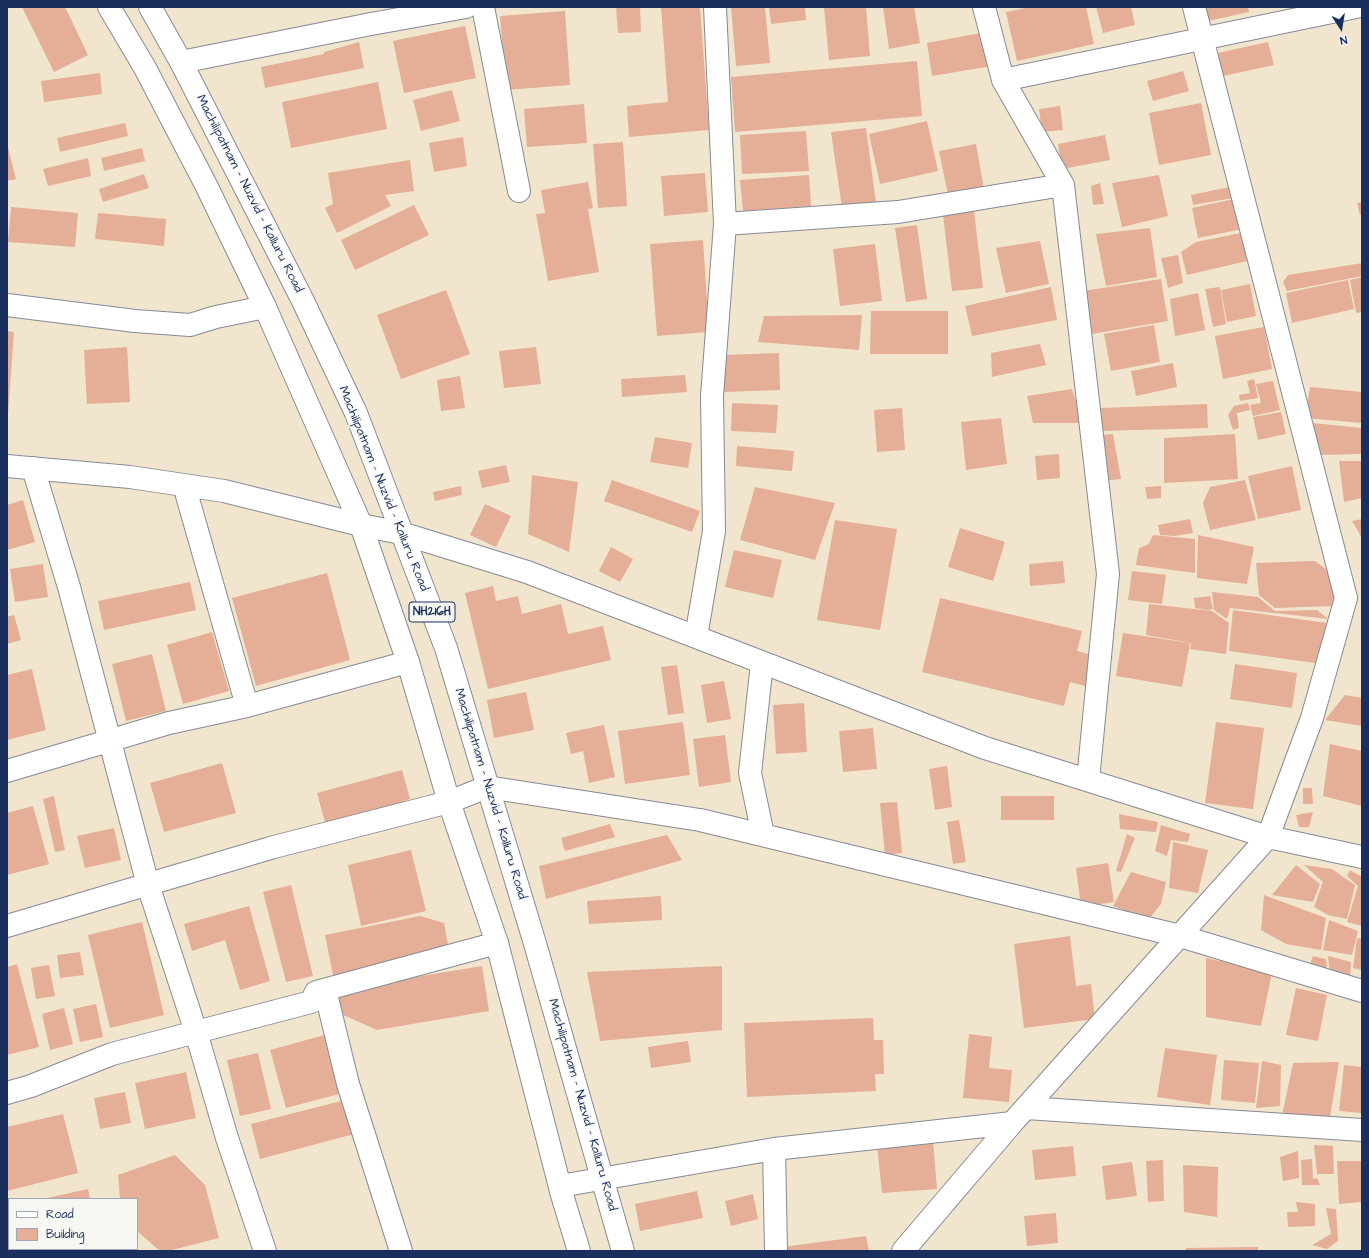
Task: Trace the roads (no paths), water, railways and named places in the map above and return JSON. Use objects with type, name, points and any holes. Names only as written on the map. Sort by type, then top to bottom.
[{"type":"main road","name":"NH216H","points":[[109,7],[145,68],[206,185],[266,307],[361,525],[408,662],[449,802],[497,943],[560,1186],[579,1251]]},
{"type":"main road","name":"Machilipatnam - Nuzvid - Kalluru Road","points":[[150,7],[181,62],[310,315],[356,413],[446,648],[536,947],[604,1179],[623,1251]]},
{"type":"main road","points":[[181,62],[369,15],[466,7]]},
{"type":"main road","points":[[483,7],[519,190]]},
{"type":"main road","points":[[696,637],[714,530],[712,396],[725,224],[715,7]]},
{"type":"main road","points":[[984,7],[1003,80],[1063,185],[1108,574],[1088,780]]},
{"type":"main road","points":[[903,1251],[1019,1116],[1268,837],[1312,718],[1346,598],[1194,7]]},
{"type":"main road","points":[[1003,80],[1356,7]]},
{"type":"main road","points":[[725,224],[898,212],[1063,185]]},
{"type":"main road","points":[[7,305],[135,321],[190,325],[216,317],[266,307]]},
{"type":"main road","points":[[7,466],[130,477],[224,491],[361,525],[401,533],[527,572],[985,748],[1268,837],[1362,856]]},
{"type":"main road","points":[[33,468],[69,587],[148,885],[196,1032],[227,1138],[265,1251]]},
{"type":"main road","points":[[184,485],[247,706]]},
{"type":"main road","points":[[7,771],[169,723],[247,706],[408,662]]},
{"type":"main road","points":[[762,662],[750,773],[763,836]]},
{"type":"main road","points":[[7,926],[274,847],[449,802],[487,787],[700,820],[1180,936],[1362,991]]},
{"type":"main road","points":[[7,1093],[31,1086],[112,1054],[311,1002],[316,992],[497,943]]},
{"type":"main road","points":[[325,990],[348,1084],[401,1251]]},
{"type":"main road","points":[[560,1186],[774,1149],[1019,1116],[1362,1130]]},
{"type":"main road","points":[[774,1149],[776,1251]]}]
